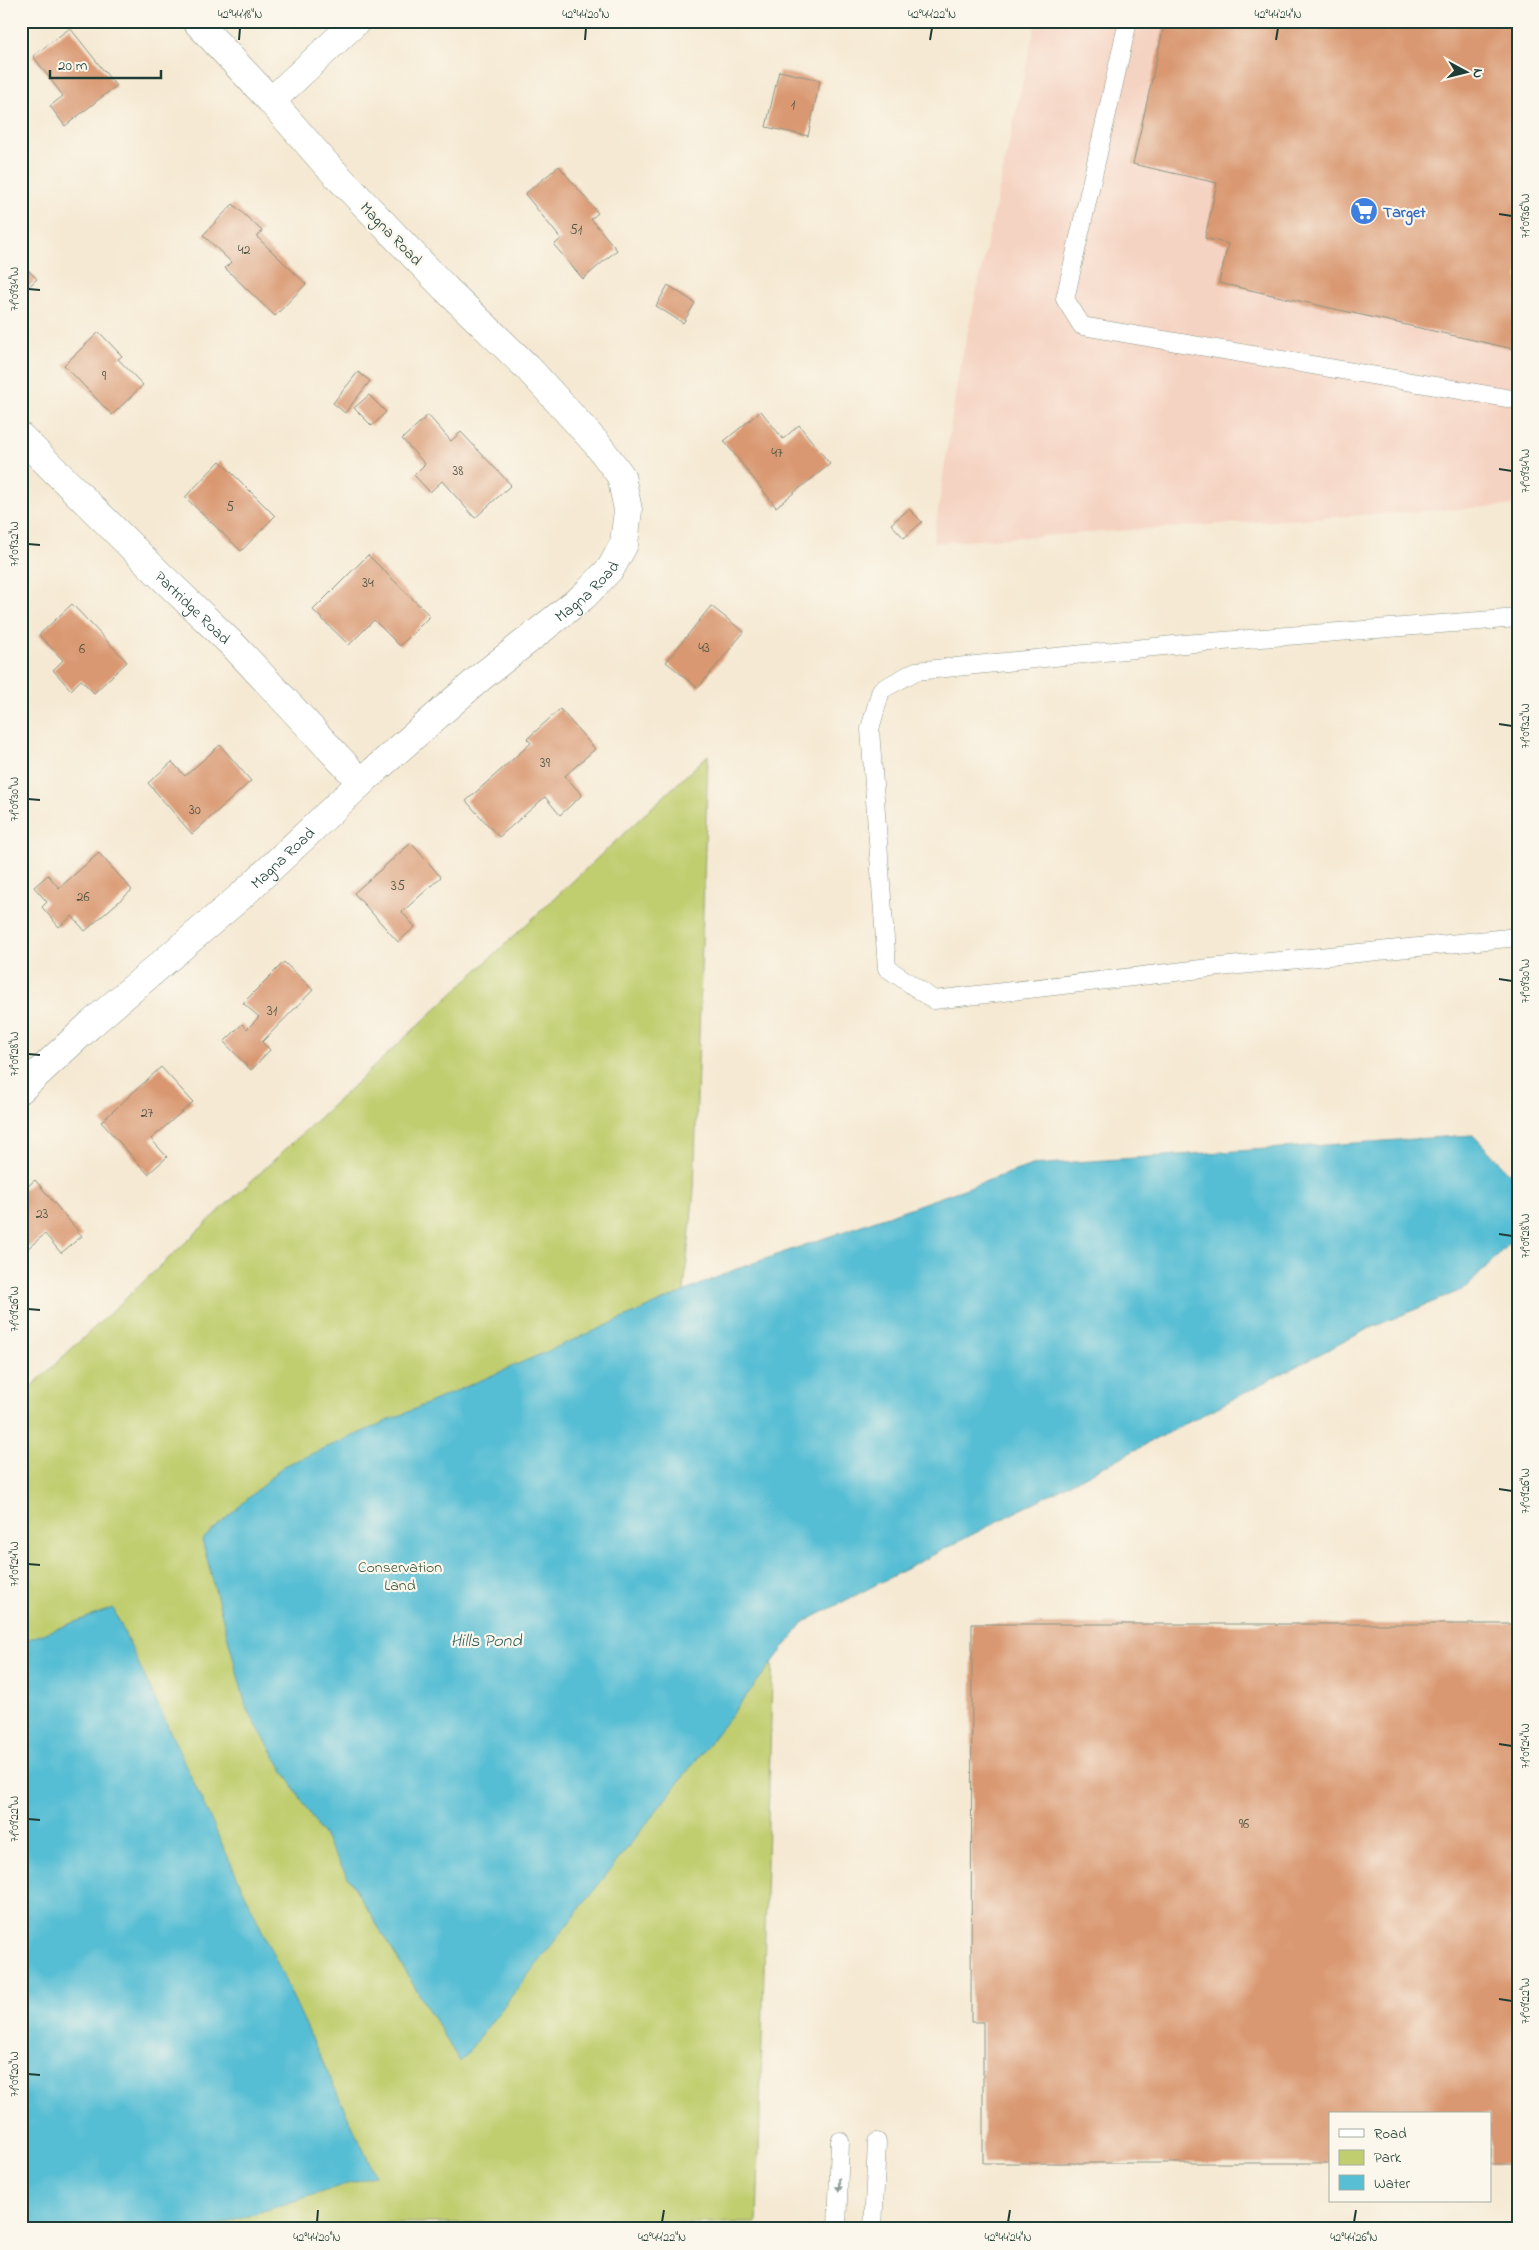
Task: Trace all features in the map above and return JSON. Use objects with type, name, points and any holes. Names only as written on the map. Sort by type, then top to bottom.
[{"type":"street","name":"Magna Road","points":[[21,1089],[90,1024],[240,897],[362,782],[481,677],[584,596],[611,568],[624,544],[628,510],[621,476],[597,444],[528,368],[444,288],[326,164],[271,101],[196,21]]},
{"type":"street","points":[[271,101],[357,21]]},
{"type":"street","name":"Partridge Road","points":[[21,437],[158,574],[236,648],[362,782]]},
{"type":"lane","points":[[1128,21],[1065,299],[1082,326],[1518,400]]},
{"type":"lane","points":[[1518,618],[1184,644],[916,671],[881,690],[870,729],[887,968],[934,1000],[1210,968],[1518,937]]},
{"type":"lane","points":[[837,2229],[840,2141]]},
{"type":"lane","points":[[873,2229],[877,2142]]},
{"type":"shaded area","points":[[1036,21],[1518,21],[1518,505],[933,543],[958,376]]},
{"type":"green space","name":"Conservation Land","points":[[708,755],[694,1190],[681,1321],[887,1567],[773,1643],[757,2223],[376,2223],[306,2229],[21,2229],[21,1396]]},
{"type":"water","name":"Hills Pond","points":[[1473,1135],[1518,1182],[1518,1194],[1510,1242],[1466,1288],[1366,1330],[804,1622],[460,2062],[247,1710],[202,1540],[284,1466],[734,1270],[1032,1165]]},
{"type":"water","points":[[113,1608],[375,2175],[217,2226],[195,2229],[21,2229],[21,1642]]},
{"type":"building","name":"Target","points":[[1165,21],[1518,21],[1518,350],[1219,283],[1228,244],[1205,238],[1217,183],[1133,164]]},
{"type":"building","points":[[70,28],[116,86],[65,126],[50,106],[63,96],[33,56]]},
{"type":"building","points":[[779,71],[820,80],[808,136],[766,127]]},
{"type":"building","points":[[559,166],[598,213],[591,219],[617,250],[583,279],[554,245],[561,239],[525,194]]},
{"type":"building","points":[[233,204],[262,231],[257,237],[306,284],[275,316],[225,268],[231,262],[203,235]]},
{"type":"building","points":[[21,263],[37,279],[21,294]]},
{"type":"building","points":[[668,285],[695,303],[683,323],[656,306]]},
{"type":"building","points":[[99,332],[122,356],[118,359],[143,385],[112,415],[64,365]]},
{"type":"building","points":[[358,372],[370,381],[345,413],[333,403]]},
{"type":"building","points":[[369,395],[386,412],[372,426],[354,408]]},
{"type":"building","points":[[761,411],[783,439],[799,425],[830,464],[776,507],[724,441]]},
{"type":"building","points":[[428,415],[451,441],[461,432],[511,485],[475,518],[442,481],[430,492],[414,475],[425,464],[402,439]]},
{"type":"building","points":[[220,461],[275,516],[241,551],[185,497]]},
{"type":"building","points":[[909,509],[922,522],[904,538],[891,524]]},
{"type":"building","points":[[368,555],[430,616],[400,646],[374,620],[349,645],[313,610]]},
{"type":"building","points":[[72,604],[127,662],[94,693],[81,680],[71,690],[53,670],[63,660],[39,635]]},
{"type":"building","points":[[711,606],[744,632],[698,688],[666,662]]},
{"type":"building","points":[[560,709],[595,749],[565,776],[582,795],[560,815],[545,797],[499,837],[466,801],[531,743],[527,739]]},
{"type":"building","points":[[220,745],[251,781],[192,834],[148,783],[172,762],[185,776]]},
{"type":"building","points":[[411,843],[441,877],[402,912],[415,927],[398,942],[354,893]]},
{"type":"building","points":[[99,853],[132,890],[85,931],[72,916],[59,927],[42,907],[47,902],[34,887],[48,875],[59,888]]},
{"type":"building","points":[[284,962],[313,990],[262,1042],[270,1050],[251,1070],[224,1042],[242,1024],[247,1029],[259,1017],[243,1003]]},
{"type":"building","points":[[161,1067],[193,1102],[151,1139],[167,1157],[148,1174],[101,1122]]},
{"type":"building","points":[[35,1180],[82,1236],[61,1253],[45,1234],[21,1254],[21,1192]]},
{"type":"building","points":[[972,1624],[1518,1624],[1518,2164],[1492,2164],[1492,2112],[1329,2112],[1329,2163],[983,2163],[983,2022],[971,2022]]},
{"type":"place","name":"Target","points":[[1364,211]]}]
